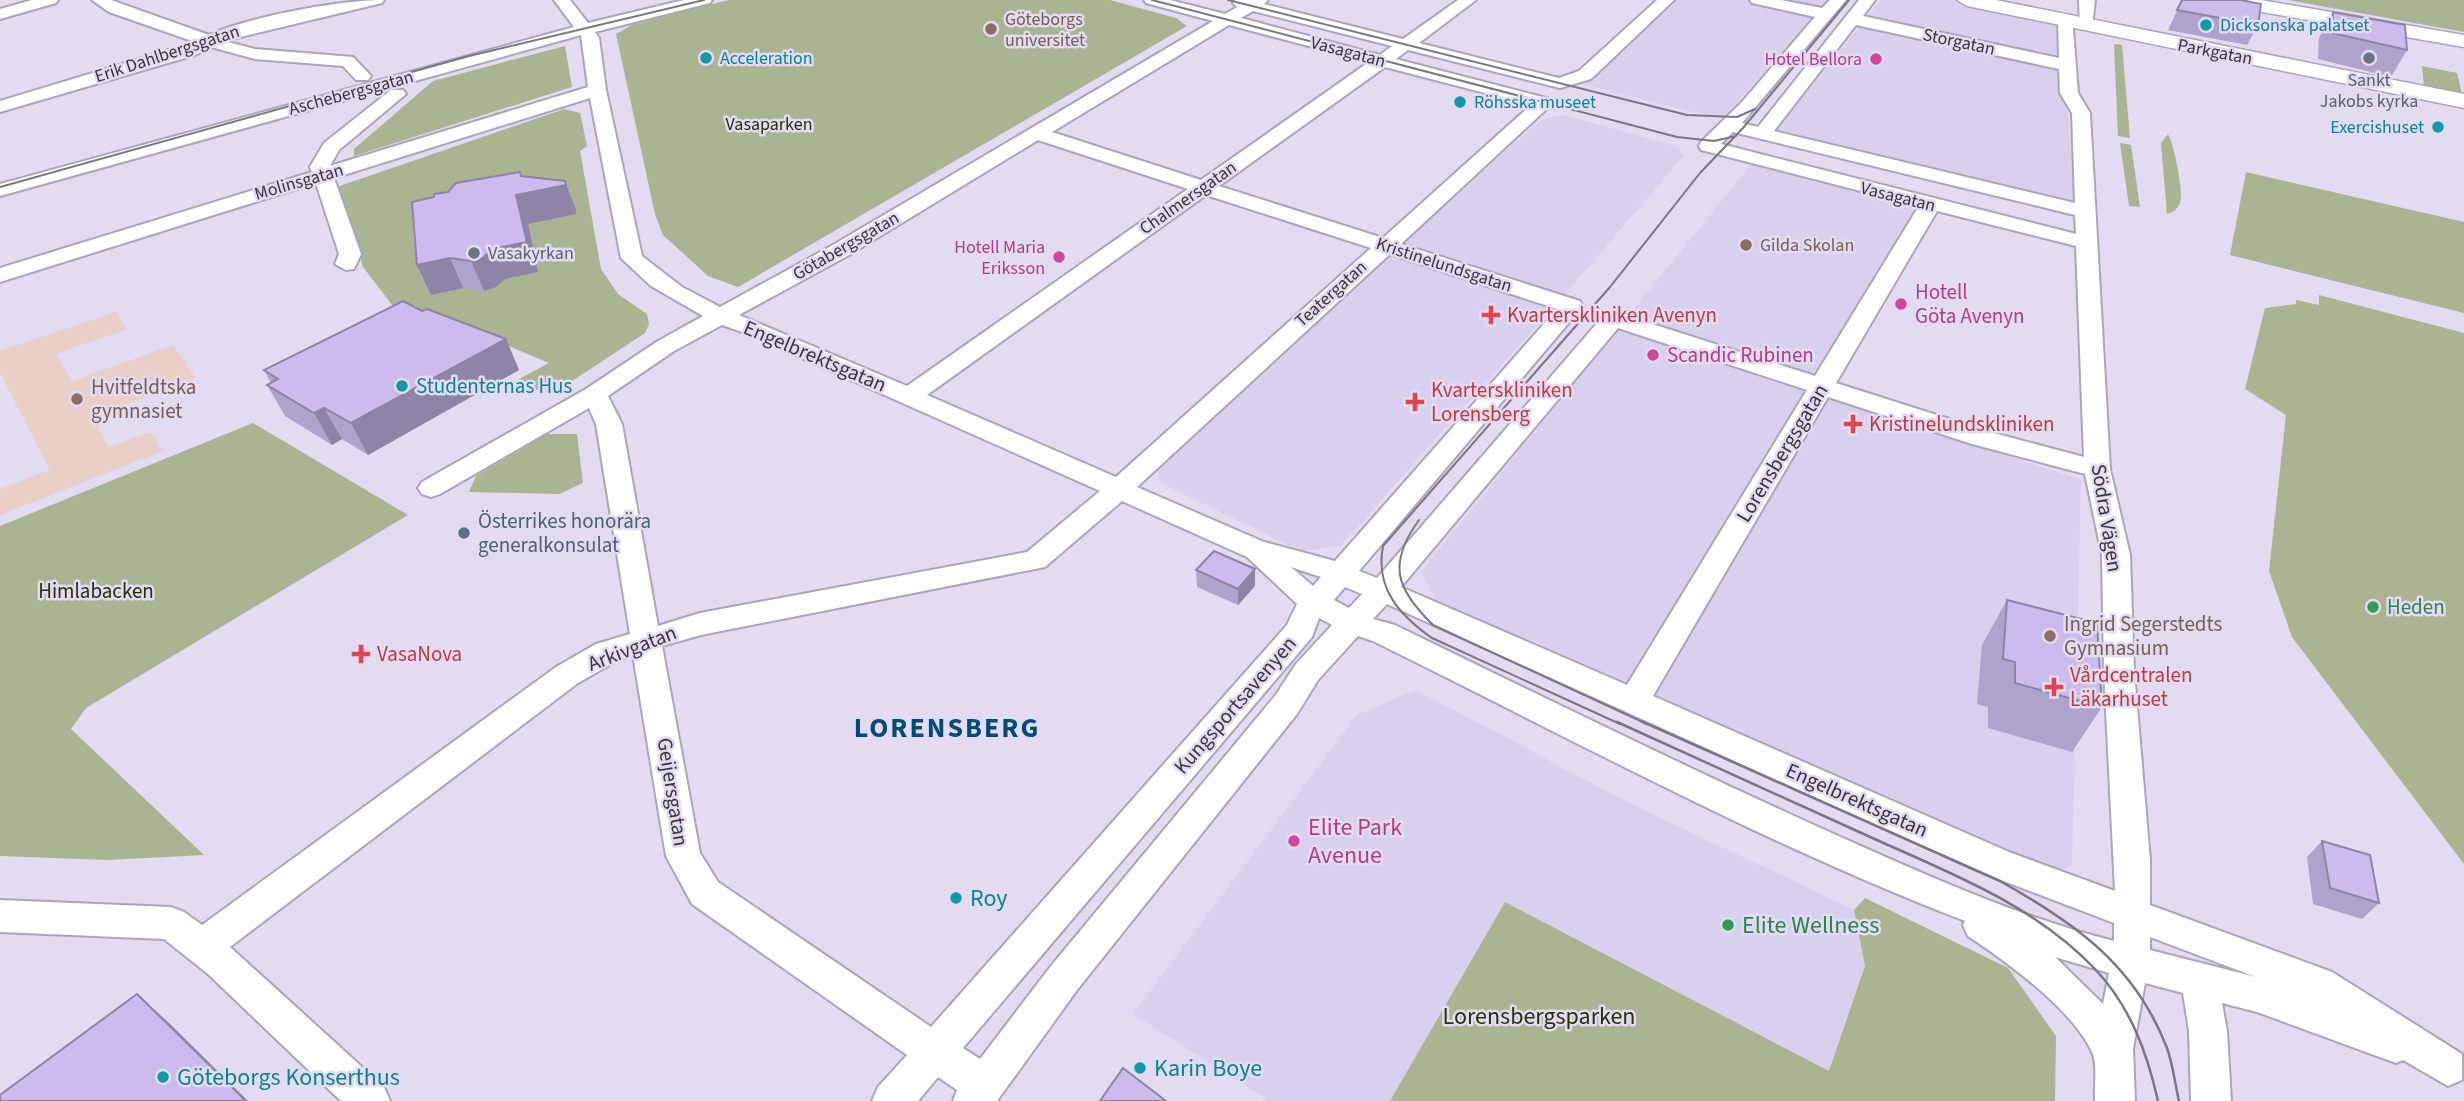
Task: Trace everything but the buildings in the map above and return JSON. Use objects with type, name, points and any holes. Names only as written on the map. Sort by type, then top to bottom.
[{"type":"main road","name":"Parkgatan","points":[[1966,0],[2464,101]]},
{"type":"main road","points":[[2227,0],[2464,41]]},
{"type":"street","points":[[0,14],[50,0]]},
{"type":"street","points":[[100,0],[115,9],[206,41],[255,54],[347,61],[354,65],[362,76]]},
{"type":"street","name":"Erik Dahlbergsgatan","points":[[0,107],[189,51],[229,32],[376,0]]},
{"type":"street","name":"Engelbrektsgatan","points":[[562,0],[583,24],[591,38],[597,90],[632,258],[649,276],[718,316],[1120,488],[1256,551],[1307,561],[1382,591],[1997,863],[2319,984],[2456,1070]]},
{"type":"street","name":"Aschebergsgatan","points":[[0,190],[671,0]]},
{"type":"street","name":"Aschebergsgatan","points":[[0,178],[362,76],[583,24],[704,0]]},
{"type":"street","name":"Vasagatan","points":[[1152,0],[1228,10],[1380,61],[1544,103]]},
{"type":"street","name":"Chalmersgatan","points":[[909,396],[1468,0]]},
{"type":"street","name":"Vasagatan","points":[[1228,10],[1255,3],[1560,83],[1585,75],[1666,0]]},
{"type":"street","points":[[1758,0],[1826,14]]},
{"type":"street","points":[[1729,125],[1838,0]]},
{"type":"street","points":[[1763,133],[1867,0]]},
{"type":"street","name":"Södra Vägen","points":[[2087,0],[2076,22],[2066,65],[2068,93],[2081,113],[2097,469],[2116,555],[2119,671],[2133,853],[2131,964],[2121,998],[2113,1049],[2115,1101]]},
{"type":"street","name":"Götabergsgatan","points":[[431,488],[596,394],[666,346],[841,250],[1035,133],[1228,10]]},
{"type":"street","name":"Storgatan","points":[[1852,19],[2066,65]]},
{"type":"street","name":"Molinsgatan","points":[[0,275],[597,90]]},
{"type":"street","points":[[346,264],[350,254],[320,167],[331,147],[397,94]]},
{"type":"street","name":"Teatergatan","points":[[1120,488],[1544,103]]},
{"type":"street","name":"Vasagatan","points":[[2084,210],[2055,206],[1729,125],[1708,146],[1930,205],[2088,243]]},
{"type":"street","name":"Kristinelundsgatan","points":[[1035,133],[1573,306]]},
{"type":"street","name":"Lorensbergsgatan","points":[[1634,701],[1930,205]]},
{"type":"street","name":"Kungsportsavenyen","points":[[892,1101],[1301,629],[1306,615],[1315,603],[1573,306]]},
{"type":"street","name":"Kungsportsavenyen","points":[[979,1094],[1064,978],[1286,705],[1307,672],[1382,591],[1613,319],[1822,387]]},
{"type":"street","points":[[1822,387],[1981,438],[2097,469]]},
{"type":"street","name":"Geijersgatan","points":[[596,394],[609,425],[683,856],[705,892],[937,1050],[979,1094]]},
{"type":"street","name":"Arkivgatan","points":[[202,946],[567,675],[607,652],[701,624],[1035,560],[1120,488]]},
{"type":"street","name":"Engelbrektsgatan","points":[[1256,551],[1286,583],[1352,625],[1384,633],[1759,816],[1919,888],[2076,948],[2257,995],[2456,1070]]},
{"type":"street","name":"Engelbrektsgatan","points":[[1919,888],[2025,954],[2082,1004],[2113,1049]]},
{"type":"street","points":[[0,916],[170,923],[202,946],[370,1101]]},
{"type":"street","points":[[2199,978],[2208,1031],[2211,1101]]},
{"type":"shaded area","points":[[1671,0],[1830,0],[1725,115],[1692,112],[1583,84]]},
{"type":"shaded area","points":[[1881,0],[1957,0],[2062,22],[2074,203],[1774,133]]},
{"type":"shaded area","points":[[1564,115],[1675,146],[1684,155],[1552,309],[1340,546],[1300,551],[1159,482],[1159,464],[1388,253],[1542,119]]},
{"type":"shaded area","points":[[1753,162],[1918,204],[1811,391],[2081,480],[2072,866],[2053,873],[1440,607],[1421,572]]},
{"type":"shaded area","name":"Hvitfeldtska gymnasiet","points":[[116,312],[127,329],[56,354],[72,381],[173,345],[196,378],[92,417],[109,447],[150,432],[163,451],[0,515],[0,489],[50,470],[0,373],[0,351]]},
{"type":"shaded area","points":[[1416,690],[1631,804],[1854,910],[1865,966],[1829,1071],[1505,902],[1390,1101],[1269,1101],[1133,1014],[1357,715]]},
{"type":"green space","name":"Vasaparken","points":[[729,0],[1110,0],[1176,18],[1187,26],[738,287],[708,276],[663,235],[655,214],[616,34],[635,23]]},
{"type":"green space","points":[[2288,0],[2464,0],[2464,32]]},
{"type":"green space","points":[[2114,44],[2122,45],[2130,138],[2118,136]]},
{"type":"green space","points":[[565,46],[572,87],[354,156],[354,149],[433,81]]},
{"type":"green space","points":[[2422,66],[2457,73],[2462,94],[2424,87]]},
{"type":"green space","points":[[564,109],[580,113],[587,146],[580,151],[601,269],[618,294],[647,314],[649,324],[645,333],[563,387],[506,393],[506,386],[549,363],[437,316],[403,319],[363,267],[340,193],[334,188]]},
{"type":"green space","points":[[2168,134],[2178,168],[2181,198],[2178,207],[2167,214],[2161,143]]},
{"type":"green space","points":[[2120,143],[2131,145],[2140,207],[2129,206]]},
{"type":"green space","points":[[2246,172],[2464,222],[2464,313],[2230,255]]},
{"type":"green space","name":"Heden","points":[[2319,295],[2464,333],[2464,864],[2292,637],[2269,571],[2286,415],[2245,389],[2265,308],[2296,304],[2296,300],[2319,305]]},
{"type":"green space","name":"Himlabacken","points":[[253,423],[408,515],[86,708],[71,729],[204,855],[107,860],[0,856],[0,526]]},
{"type":"green space","points":[[547,434],[577,434],[583,483],[559,494],[469,492],[476,476]]},
{"type":"green space","name":"Lorensbergsparken","points":[[1865,898],[2008,968],[2056,1036],[2055,1101],[1390,1101],[1505,902],[1829,1071],[1865,966],[1854,910]]},
{"type":"tram line","points":[[0,187],[469,56],[704,0]]},
{"type":"tram line","points":[[1152,0],[1677,137],[1714,141],[1735,136]]},
{"type":"tram line","points":[[1228,0],[1687,115],[1737,117],[1755,109]]},
{"type":"tram line","points":[[1735,136],[1849,0]]},
{"type":"tram line","points":[[1620,724],[1432,638],[1420,629],[1400,610],[1386,588],[1381,561],[1383,546],[1610,287],[1700,173],[1735,136]]},
{"type":"tram line","points":[[1419,520],[1402,550],[1400,576],[1411,600],[1433,625],[1647,724]]},
{"type":"tram line","points":[[1617,722],[1958,877],[2045,926],[2095,969],[2118,998],[2136,1030],[2158,1101]]},
{"type":"tram line","points":[[1643,722],[2000,881],[2053,913],[2100,949],[2138,993],[2167,1048],[2179,1101]]},
{"type":"place","name":"Dicksonska palatset","points":[[2206,25]]},
{"type":"place","name":"Göteborgs universitet","points":[[991,29]]},
{"type":"place","name":"Acceleration","points":[[706,58]]},
{"type":"place","name":"Sankt Jakobs kyrka","points":[[2369,58]]},
{"type":"place","name":"Hotel Bellora","points":[[1876,59]]},
{"type":"place","name":"Röhsska museet","points":[[1460,102]]},
{"type":"place","name":"Exercishuset","points":[[2438,127]]},
{"type":"place","name":"Gilda Skolan","points":[[1746,245]]},
{"type":"place","name":"Vasakyrkan","points":[[474,253]]},
{"type":"place","name":"Hotell Maria Eriksson","points":[[1059,257]]},
{"type":"place","name":"Hotell Göta Avenyn","points":[[1901,304]]},
{"type":"place","name":"Kvarterskliniken Avenyn","points":[[1491,315]]},
{"type":"place","name":"Scandic Rubinen","points":[[1653,355]]},
{"type":"place","name":"Studenternas Hus","points":[[402,386]]},
{"type":"place","name":"Hvitfeldtska gymnasiet","points":[[77,399]]},
{"type":"place","name":"Kvarterskliniken Lorensberg","points":[[1415,402]]},
{"type":"place","name":"Kristinelundskliniken","points":[[1853,424]]},
{"type":"place","name":"Österrikes honorära generalkonsulat","points":[[464,533]]},
{"type":"place","name":"Heden","points":[[2373,607]]},
{"type":"place","name":"Ingrid Segerstedts Gymnasium","points":[[2050,636]]},
{"type":"place","name":"VasaNova","points":[[361,654]]},
{"type":"place","name":"Vårdcentralen Läkarhuset","points":[[2054,687]]},
{"type":"place","name":"Elite Park Avenue","points":[[1294,841]]},
{"type":"place","name":"Roy","points":[[956,898]]},
{"type":"place","name":"Elite Wellness","points":[[1728,925]]},
{"type":"place","name":"Karin Boye","points":[[1140,1068]]},
{"type":"place","name":"Göteborgs Konserthus","points":[[163,1077]]},
{"type":"district","name":"LORENSBERG","points":[[947,728]]}]
